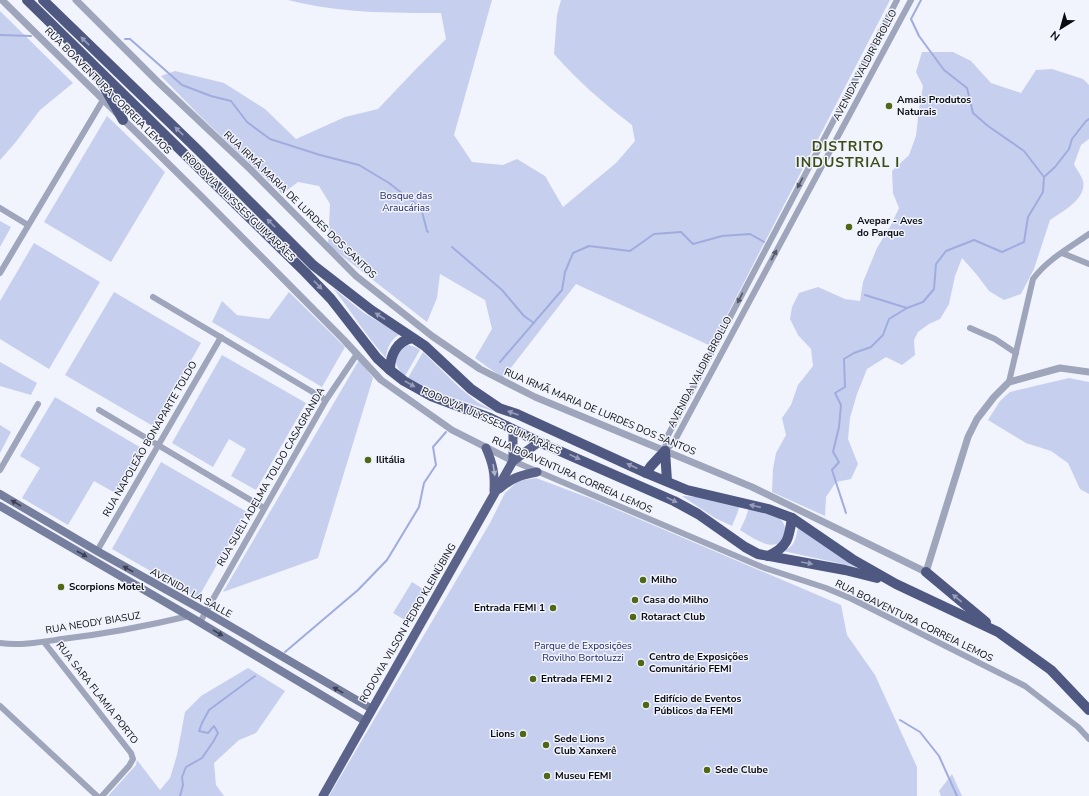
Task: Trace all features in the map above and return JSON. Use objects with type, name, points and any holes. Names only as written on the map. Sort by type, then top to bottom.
[{"type":"highway","name":"RODOVIA ULYSSES GUIMARÃES","points":[[27,0],[305,272],[331,299],[378,358],[404,381],[431,396],[490,418],[539,442],[674,501],[698,514],[745,547],[758,554],[860,573],[896,584]]},
{"type":"highway","name":"RODOVIA ULYSSES GUIMARÃES","points":[[43,0],[198,150],[313,265],[371,310],[425,346],[471,389],[499,408],[517,414],[646,473],[687,490],[768,509],[792,518],[852,559],[896,584],[998,632],[1051,670],[1089,710]]},
{"type":"highway","points":[[89,61],[123,120]]},
{"type":"highway","points":[[390,370],[391,359],[397,348],[406,339],[412,338]]},
{"type":"highway","points":[[646,473],[665,451]]},
{"type":"highway","points":[[665,451],[667,481]]},
{"type":"highway","points":[[768,556],[785,545],[790,532],[792,518]]},
{"type":"highway","points":[[926,572],[998,632]]},
{"type":"main road","name":"RODOVIA VILSON PEDRO KLEINÜBING","points":[[513,429],[513,461]]},
{"type":"main road","name":"RODOVIA VILSON PEDRO KLEINÜBING","points":[[323,796],[513,461],[539,442]]},
{"type":"main road","points":[[486,448],[493,464],[495,476],[494,493]]},
{"type":"main road","points":[[494,493],[520,475],[537,472]]},
{"type":"main road","name":"AVENIDA LA SALLE","points":[[0,494],[97,552],[206,612],[372,709]]},
{"type":"main road","name":"AVENIDA LA SALLE","points":[[0,506],[200,622],[366,721]]},
{"type":"main road","points":[[67,545],[72,537]]},
{"type":"street","name":"RUA BOAVENTURA CORREIA LEMOS","points":[[2,0],[202,197],[381,380],[452,430],[537,472],[762,566],[826,588],[858,602],[1025,686],[1078,727],[1089,739]]},
{"type":"street","name":"RUA IRMÃ MARIA DE LURDES DOS SANTOS","points":[[76,0],[158,82],[250,169],[356,276],[432,336],[480,369],[535,397],[752,487],[926,572]]},
{"type":"street","name":"AVENIDA VALDIR BROLLO","points":[[665,451],[666,439],[897,0]]},
{"type":"street","name":"AVENIDA VALDIR BROLLO","points":[[665,451],[674,442],[911,0]]},
{"type":"street","points":[[0,273],[103,100]]},
{"type":"street","points":[[0,208],[28,225]]},
{"type":"street","points":[[1009,382],[1033,279],[1051,260],[1089,234]]},
{"type":"street","points":[[1062,253],[1089,264]]},
{"type":"street","points":[[153,297],[326,400]]},
{"type":"street","points":[[970,328],[995,339],[1016,353]]},
{"type":"street","name":"RUA NAPOLEÃO BONAPARTE TOLDO","points":[[97,552],[221,338]]},
{"type":"street","name":"RUA SUELI ADELMA TOLDO CASAGRANDA","points":[[200,622],[326,400],[357,354]]},
{"type":"street","points":[[926,572],[968,437],[977,419],[994,397],[1009,382],[1060,368],[1089,372]]},
{"type":"street","points":[[0,470],[38,404]]},
{"type":"street","points":[[99,410],[264,508]]},
{"type":"street","name":"RUA NEODY BIASUZ","points":[[0,643],[44,642],[102,634],[189,616]]},
{"type":"street","name":"RUA SARA FLAMIA PORTO","points":[[44,642],[131,753],[132,759],[129,766],[102,796]]},
{"type":"street","points":[[0,706],[97,796]]},
{"type":"green space","name":"Bosque das Araucárias","points":[[288,0],[492,0],[454,135],[472,162],[503,165],[517,159],[545,176],[563,207],[616,163],[635,141],[632,125],[591,91],[554,54],[557,15],[561,0],[890,0],[711,346],[576,284],[503,378],[475,358],[492,329],[485,300],[440,274],[437,298],[427,322],[328,245],[330,204],[319,186],[298,182],[282,194],[200,116],[161,76],[175,71],[224,83],[265,109],[296,139],[345,117],[378,109],[446,39],[441,13],[345,10],[326,8]]},
{"type":"green space","points":[[0,11],[73,83],[40,110],[0,160]]},
{"type":"green space","points":[[922,52],[953,52],[971,61],[991,83],[1021,93],[1036,70],[1052,69],[1083,79],[1089,85],[1089,139],[1081,145],[1074,164],[1083,181],[1083,188],[1081,194],[1067,209],[1050,220],[1034,269],[1021,294],[1004,300],[989,291],[962,258],[955,276],[949,304],[940,319],[929,324],[918,332],[914,340],[915,355],[902,365],[886,357],[867,369],[857,394],[850,418],[848,439],[858,464],[851,479],[836,482],[826,497],[825,516],[772,492],[773,469],[776,453],[786,435],[782,418],[791,405],[798,385],[813,366],[811,349],[798,335],[790,319],[792,307],[799,293],[818,287],[845,299],[860,301],[863,282],[877,248],[899,208],[893,193],[892,171],[909,155],[916,136],[923,86],[916,72]]},
{"type":"green space","points":[[107,116],[165,172],[111,262],[44,222]]},
{"type":"green space","points":[[0,221],[11,227],[0,247]]},
{"type":"green space","points":[[34,243],[100,282],[49,369],[0,339],[0,301]]},
{"type":"green space","points":[[333,288],[364,313],[400,334],[394,338],[390,344],[387,350],[386,358],[372,341]]},
{"type":"green space","points":[[114,292],[201,343],[153,426],[65,375]]},
{"type":"green space","points":[[289,292],[345,347],[322,387],[212,322],[222,301],[237,315],[269,319]]},
{"type":"green space","points":[[408,345],[420,350],[405,376],[396,364],[396,355],[402,347]]},
{"type":"green space","points":[[423,352],[460,388],[477,402],[496,412],[441,394],[408,378]]},
{"type":"green space","points":[[222,355],[306,403],[256,490],[231,476],[246,449],[229,439],[213,467],[172,443]]},
{"type":"green space","points":[[359,360],[373,378],[318,558],[223,592]]},
{"type":"green space","points":[[0,362],[37,383],[31,395],[0,386]]},
{"type":"green space","points":[[1069,378],[1089,382],[1089,494],[1080,489],[1068,463],[1051,451],[1026,443],[988,420],[1000,401],[1010,392]]},
{"type":"green space","points":[[55,397],[143,449],[117,494],[94,481],[68,525],[22,498],[40,468],[20,456]]},
{"type":"green space","points":[[0,425],[11,432],[0,453]]},
{"type":"green space","points":[[161,462],[247,512],[198,598],[112,549]]},
{"type":"green space","name":"Parque de Exposições Rovilho Bortoluzzi","points":[[536,478],[592,499],[841,605],[847,635],[875,675],[917,767],[917,796],[329,796],[490,523],[505,493],[518,481]]},
{"type":"green space","points":[[682,496],[699,497],[740,504],[732,526],[715,518]]},
{"type":"green space","points":[[749,507],[771,514],[781,520],[785,528],[785,532],[781,541],[777,544],[771,545],[757,540],[740,530]]},
{"type":"green space","points":[[798,527],[861,568],[783,551],[792,545],[796,538]]},
{"type":"green space","points":[[412,582],[426,591],[408,622],[393,613]]},
{"type":"green space","points":[[248,668],[285,691],[256,733],[239,740],[214,763],[216,785],[224,796],[108,796],[136,765],[137,760],[160,790],[170,778],[177,755],[185,712],[201,696]]},
{"type":"green space","points":[[952,774],[962,796],[941,796],[939,791]]},
{"type":"waterway","points":[[921,0],[911,19],[919,36],[944,70],[967,88],[973,113],[988,126],[1024,151],[1044,177]]},
{"type":"waterway","points":[[0,35],[31,36]]},
{"type":"waterway","points":[[125,39],[130,39],[182,85],[211,96],[231,101],[247,122],[270,139],[320,155],[359,165],[389,183],[421,208],[428,232]]},
{"type":"waterway","points":[[846,513],[832,470],[839,462],[833,452],[839,427],[841,405],[835,393],[845,387],[844,359],[854,353],[871,347],[883,335],[889,319],[907,308],[923,302],[934,289],[936,264],[946,251],[974,240],[1002,252],[1024,242],[1028,217],[1043,192],[1044,177],[1055,167],[1069,149],[1072,139],[1089,119]]},
{"type":"waterway","points":[[500,362],[562,290],[565,272],[573,253],[589,246],[630,251],[654,234],[681,232],[693,244],[722,236],[750,234],[764,242]]},
{"type":"waterway","points":[[452,247],[502,290],[524,316],[534,323]]},
{"type":"waterway","points":[[865,295],[907,308]]},
{"type":"waterway","points":[[285,652],[358,590],[387,560],[419,507],[424,483],[436,465],[433,447],[446,432]]},
{"type":"waterway","points":[[180,796],[183,785],[182,777],[186,767],[202,758],[218,733],[214,726],[208,733],[199,731],[209,710],[255,676]]},
{"type":"waterway","points":[[900,720],[920,732],[939,756],[957,796]]},
{"type":"place","name":"Amais Produtos Naturais","points":[[889,106]]},
{"type":"place","name":"Avepar - Aves do Parque","points":[[849,227]]},
{"type":"place","name":"Ilitália","points":[[368,460]]},
{"type":"place","name":"Milho","points":[[643,580]]},
{"type":"place","name":"Scorpions Motel","points":[[61,587]]},
{"type":"place","name":"Casa do Milho","points":[[635,600]]},
{"type":"place","name":"Entrada FEMI 1","points":[[553,608]]},
{"type":"place","name":"Rotaract Club","points":[[633,617]]},
{"type":"place","name":"Centro de Exposições Comunitário FEMI","points":[[641,663]]},
{"type":"place","name":"Entrada FEMI 2","points":[[533,679]]},
{"type":"place","name":"Edifício de Eventos Públicos da FEMI","points":[[646,705]]},
{"type":"place","name":"Lions","points":[[523,734]]},
{"type":"place","name":"Sede Lions Club Xanxerê","points":[[546,745]]},
{"type":"place","name":"Sede Clube","points":[[707,770]]},
{"type":"place","name":"Museu FEMI","points":[[547,776]]},
{"type":"district","name":"DISTRITO INDUSTRIAL I","points":[[848,154]]}]
